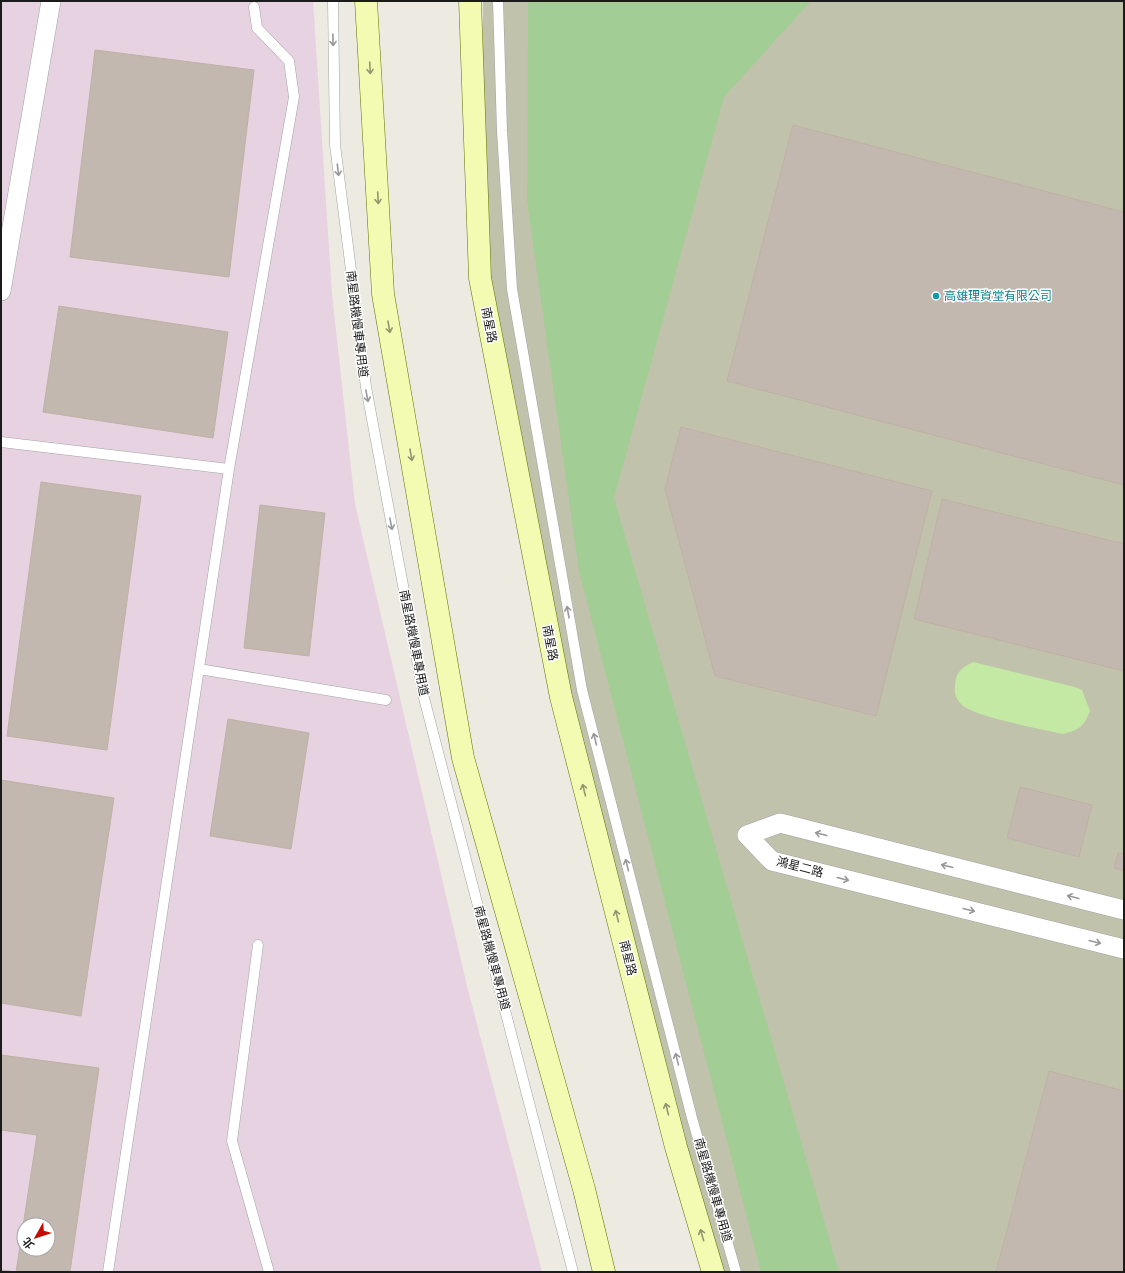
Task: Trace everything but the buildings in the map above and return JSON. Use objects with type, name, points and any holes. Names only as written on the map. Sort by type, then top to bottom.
[{"type":"street","points":[[1,290],[52,1]]},
{"type":"street","points":[[366,1],[383,294],[463,758],[584,1189],[604,1272]]},
{"type":"street","name":"南星路","points":[[470,1],[480,278],[560,697],[676,1147],[712,1272]]},
{"type":"street","name":"鴻星二路","points":[[1124,910],[780,823],[747,835],[772,861],[1124,949]]},
{"type":"lane","name":"南星路機慢車專用道","points":[[333,1],[334,145],[366,387],[396,550],[424,698],[573,1272]]},
{"type":"lane","name":"南星路機慢車專用道","points":[[498,1],[502,131],[512,289],[582,690],[692,1118],[736,1272]]},
{"type":"lane","points":[[108,1272],[229,470],[294,96],[289,61],[257,28],[254,7]]},
{"type":"lane","points":[[1,442],[229,470]]},
{"type":"lane","points":[[199,669],[386,700]]},
{"type":"lane","points":[[258,945],[232,1141],[268,1272]]},
{"type":"shaded area","points":[[1,1],[313,1],[332,294],[355,504],[467,986],[542,1272],[1,1272]]},
{"type":"shaded area","points":[[483,1],[1124,1],[1124,1272],[713,1272],[561,697],[480,278]]},
{"type":"green space","points":[[528,1],[811,1],[724,97],[614,498],[839,1272],[761,1272],[579,571],[527,201]]},
{"type":"green space","points":[[973,662],[1075,687],[1082,690],[1090,711],[1081,727],[1063,734],[993,718],[968,709],[961,704],[955,694],[955,682],[956,678],[965,666]]},
{"type":"place","name":"高雄理資堂有限公司","points":[[936,296]]}]
